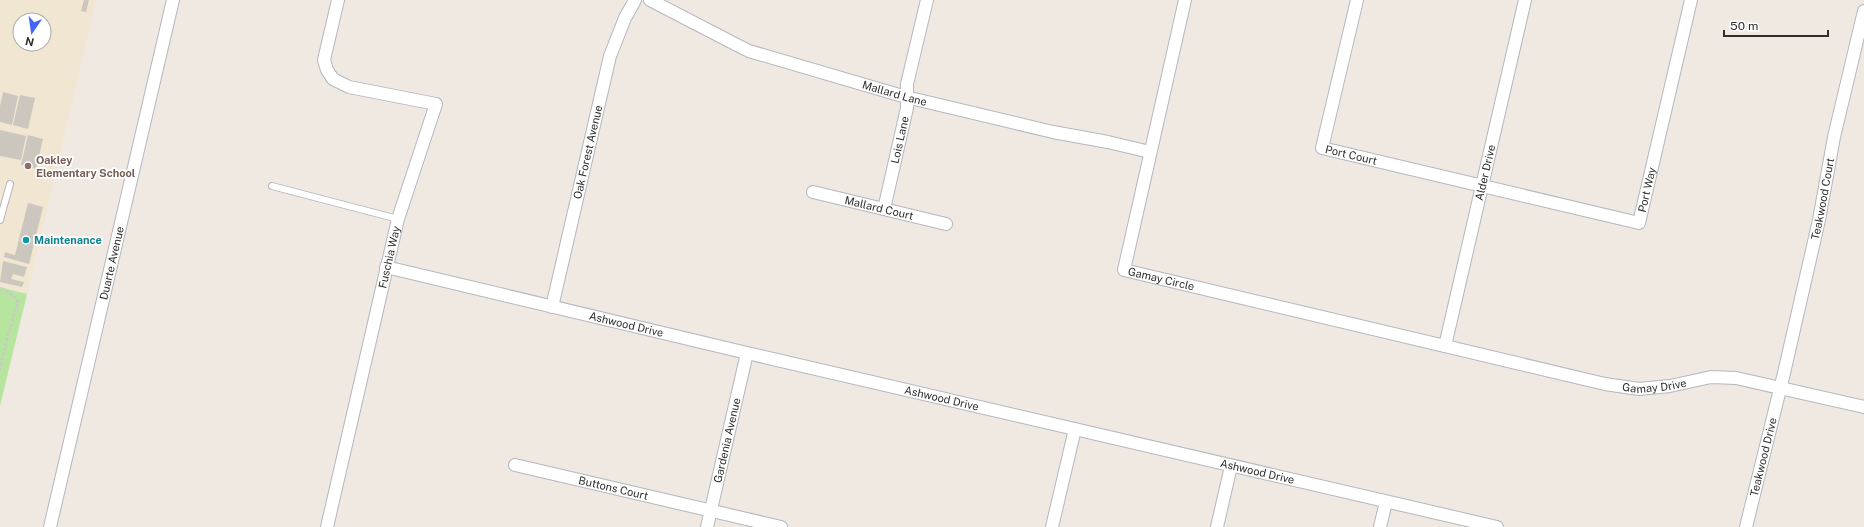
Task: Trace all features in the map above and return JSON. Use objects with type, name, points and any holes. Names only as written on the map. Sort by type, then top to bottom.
[{"type":"street","name":"Duarte Avenue","points":[[50,527],[173,0]]},
{"type":"street","name":"Fuschia Way","points":[[328,527],[398,219],[436,104],[349,87],[334,79],[327,70],[324,60],[338,0]]},
{"type":"street","name":"Oak Forest Avenue","points":[[552,307],[610,56],[624,18],[634,0]]},
{"type":"street","name":"Mallard Lane","points":[[650,0],[749,50],[906,97],[1053,132],[1108,142],[1150,152]]},
{"type":"street","name":"Lois Lane","points":[[884,209],[907,108],[906,97],[927,0]]},
{"type":"street","name":"Gamay Circle","points":[[1185,0],[1124,270],[1445,346]]},
{"type":"street","name":"Port Court","points":[[1357,0],[1322,148],[1481,186]]},
{"type":"street","name":"Alder Drive","points":[[1445,346],[1525,0]]},
{"type":"street","name":"Port Way","points":[[1481,186],[1639,223],[1691,0]]},
{"type":"street","name":"Teakwood Court","points":[[1780,388],[1819,220],[1834,137],[1864,11]]},
{"type":"street","name":"Mallard Court","points":[[812,192],[946,224]]},
{"type":"street","name":"Ashwood Drive","points":[[386,267],[746,353],[1497,527]]},
{"type":"street","name":"Gamay Drive","points":[[1445,346],[1605,384],[1639,389],[1670,386],[1711,377],[1736,378],[1864,407]]},
{"type":"street","name":"Gardenia Avenue","points":[[706,527],[746,353]]},
{"type":"street","name":"Teakwood Drive","points":[[1746,527],[1780,388]]},
{"type":"street","points":[[1052,527],[1075,429]]},
{"type":"street","name":"Buttons Court","points":[[515,465],[781,527]]},
{"type":"street","points":[[1217,527],[1231,466]]},
{"type":"street","points":[[1380,527],[1386,502]]},
{"type":"lane","points":[[0,220],[10,184]]},
{"type":"lane","points":[[272,186],[398,219]]},
{"type":"path","points":[[0,290],[14,296],[18,302],[0,370]]},
{"type":"shaded area","name":"Oakley Elementary School","points":[[0,0],[96,0],[27,294],[0,287]]},
{"type":"green space","points":[[0,287],[27,294],[0,406]]},
{"type":"building","points":[[84,0],[89,0],[86,12],[81,11]]},
{"type":"building","points":[[3,92],[18,96],[12,125],[0,122],[0,106]]},
{"type":"building","points":[[20,95],[35,98],[28,129],[13,125]]},
{"type":"building","points":[[0,130],[26,136],[21,160],[0,156]]},
{"type":"building","points":[[28,135],[43,139],[36,169],[21,165]]},
{"type":"building","name":"Maintenance","points":[[28,203],[43,207],[29,264],[4,257],[5,252],[15,255]]},
{"type":"building","points":[[3,261],[27,267],[24,277],[13,274],[11,279],[24,282],[22,287],[0,282]]},
{"type":"place","name":"Oakley Elementary School","points":[[28,166]]},
{"type":"place","name":"Maintenance","points":[[26,240]]}]
